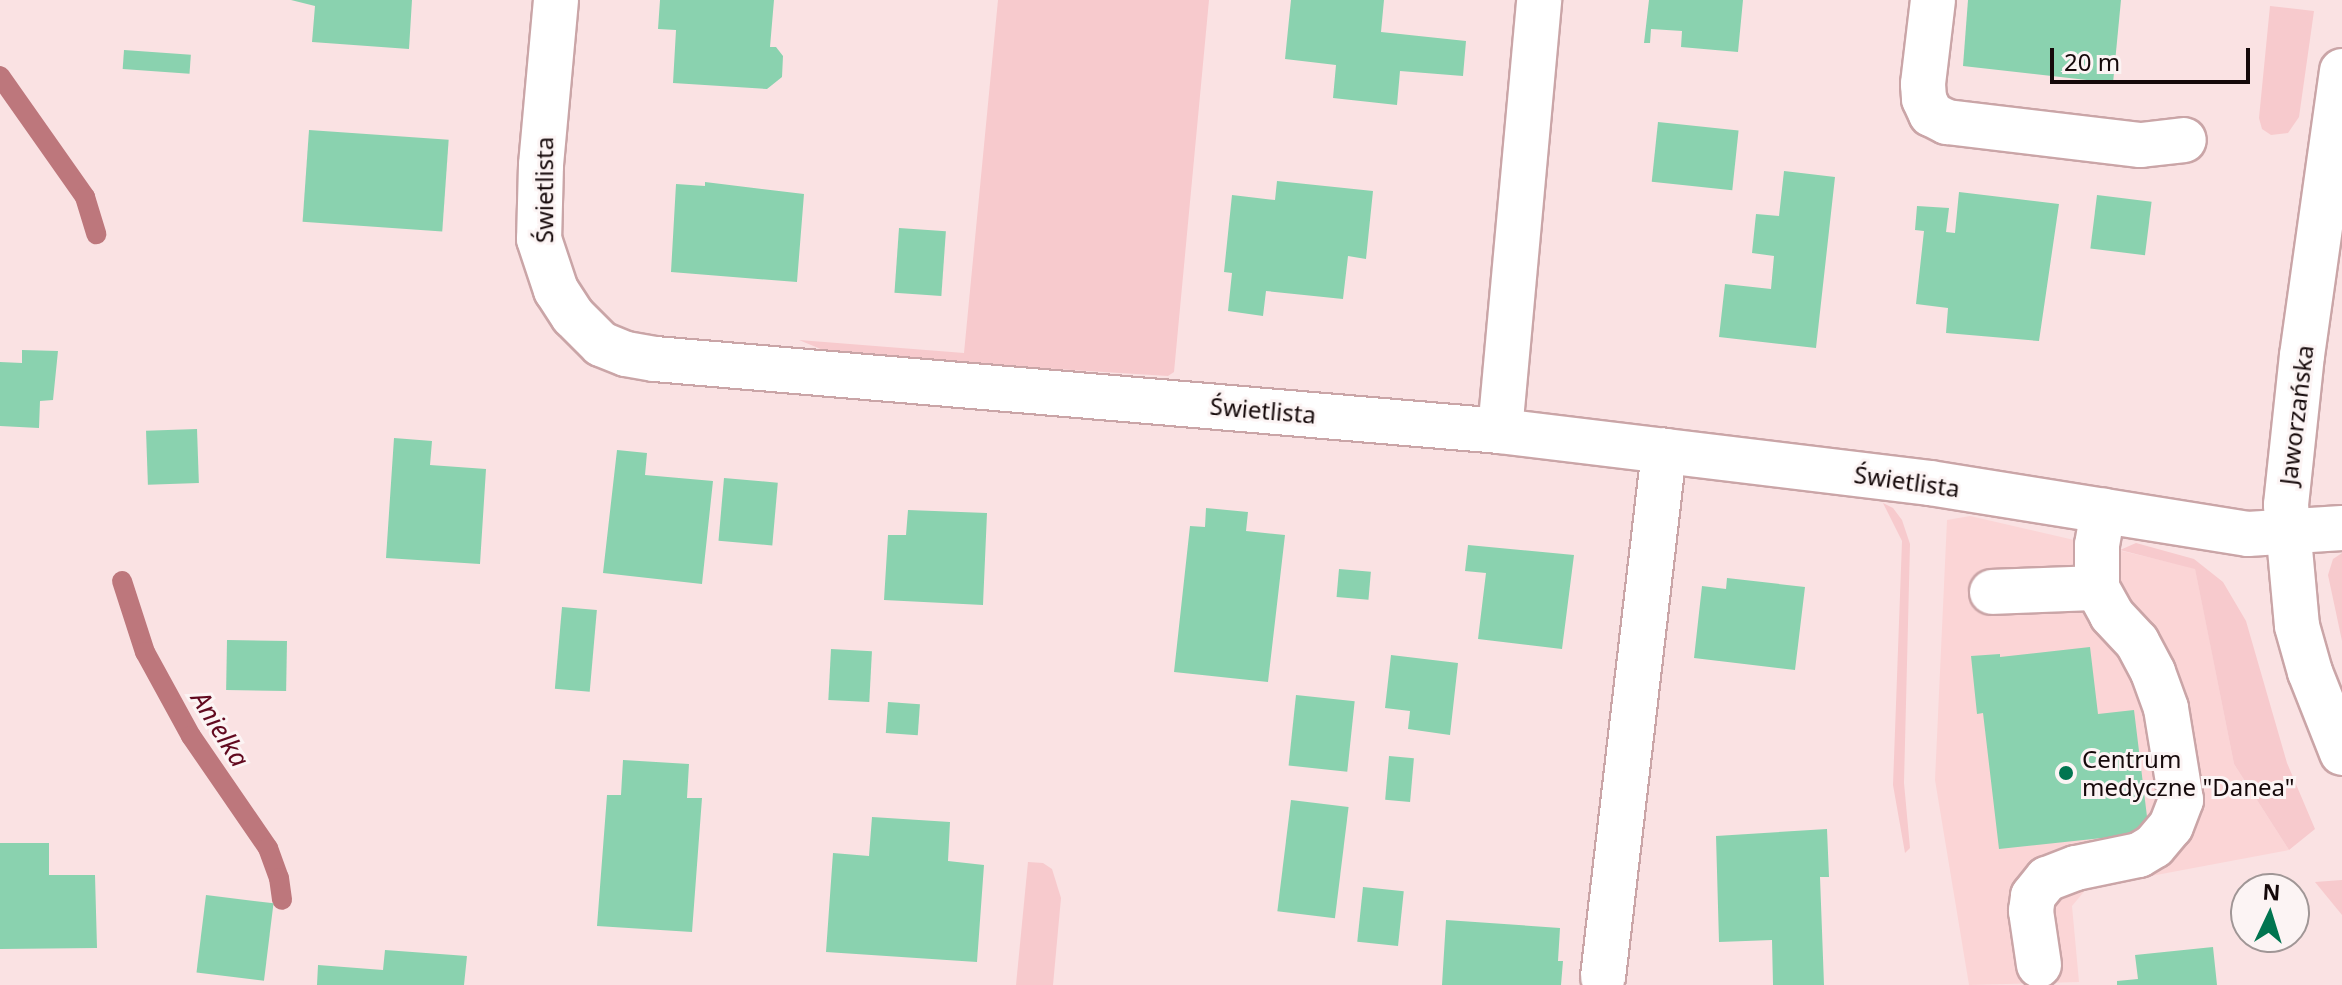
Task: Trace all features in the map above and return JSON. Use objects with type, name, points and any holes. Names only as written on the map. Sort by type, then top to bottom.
[{"type":"street","name":"Świetlista","points":[[556,0],[541,165],[539,239],[556,290],[573,316],[601,344],[655,359],[1500,431],[1930,483],[2248,534],[2286,534],[2342,528]]},
{"type":"street","points":[[1500,431],[1539,0]]},
{"type":"street","points":[[1933,0],[1923,84],[1924,99],[1931,114],[1947,122],[2141,145],[2184,140]]},
{"type":"street","name":"Jaworzańska","points":[[2342,71],[2298,384],[2288,471],[2286,534],[2297,626],[2310,672],[2342,753]]},
{"type":"street","points":[[1603,977],[1664,451]]},
{"type":"street","points":[[2039,965],[2031,911],[2033,896],[2047,879],[2076,868],[2139,855],[2154,846],[2171,826],[2181,800],[2166,708],[2153,672],[2137,642],[2112,615],[2097,588],[2097,545],[2103,511]]},
{"type":"street","points":[[1992,592],[2097,588]]},
{"type":"shaded area","points":[[998,0],[1209,0],[1174,372],[1168,376],[835,355],[799,340],[964,353]]},
{"type":"shaded area","points":[[2270,6],[2314,11],[2299,117],[2288,133],[2271,135],[2262,129],[2259,118]]},
{"type":"shaded area","points":[[1883,503],[1893,508],[1902,520],[1910,544],[1904,783],[1910,848],[1905,853],[1893,785],[1902,541]]},
{"type":"shaded area","points":[[1970,516],[2195,568],[2234,764],[2289,850],[2087,888],[2072,906],[2079,982],[1969,985],[1935,780],[1947,520]]},
{"type":"shaded area","points":[[2136,543],[2194,559],[2223,582],[2246,621],[2287,763],[2315,829],[2289,850],[2234,764],[2195,569],[2120,550]]},
{"type":"shaded area","points":[[2342,553],[2342,641],[2328,575],[2333,559]]},
{"type":"shaded area","points":[[1028,862],[1043,863],[1052,869],[1061,898],[1053,985],[1016,985]]},
{"type":"shaded area","points":[[2342,880],[2342,915],[2315,882]]},
{"type":"building","points":[[291,0],[412,0],[409,49],[312,42],[315,6]]},
{"type":"building","points":[[660,0],[774,0],[770,47],[776,47],[783,56],[782,77],[767,89],[673,83],[676,30],[658,29]]},
{"type":"building","points":[[1291,0],[1384,0],[1381,32],[1466,41],[1463,76],[1400,71],[1397,105],[1333,98],[1336,65],[1285,59]]},
{"type":"building","points":[[1649,0],[1743,0],[1738,52],[1681,47],[1682,31],[1651,29],[1650,43],[1644,43]]},
{"type":"building","points":[[1968,0],[2121,0],[2113,83],[1963,66]]},
{"type":"building","points":[[124,50],[191,55],[190,74],[123,69]]},
{"type":"building","points":[[1658,122],[1739,130],[1732,190],[1652,182]]},
{"type":"building","points":[[309,130],[449,140],[442,232],[303,222]]},
{"type":"building","points":[[1784,171],[1835,177],[1816,348],[1719,337],[1725,284],[1771,289],[1774,256],[1752,253],[1756,214],[1779,216]]},
{"type":"building","points":[[1277,181],[1373,191],[1366,259],[1348,256],[1343,299],[1266,291],[1263,316],[1228,311],[1232,273],[1224,272],[1232,195],[1275,200]]},
{"type":"building","points":[[705,182],[804,194],[797,282],[671,272],[676,184],[705,186]]},
{"type":"building","points":[[1959,192],[2059,204],[2039,341],[1946,333],[1948,308],[1916,304],[1924,231],[1915,230],[1917,206],[1949,208],[1946,232],[1955,233]]},
{"type":"building","points":[[2097,195],[2152,202],[2145,255],[2090,249]]},
{"type":"building","points":[[899,228],[946,231],[941,296],[894,293]]},
{"type":"building","points":[[22,350],[58,351],[53,400],[40,401],[39,428],[0,426],[0,362],[22,363]]},
{"type":"building","points":[[197,429],[199,483],[148,485],[146,431]]},
{"type":"building","points":[[394,438],[432,441],[430,465],[486,469],[480,564],[386,558]]},
{"type":"building","points":[[617,450],[647,453],[645,475],[713,481],[702,584],[603,573]]},
{"type":"building","points":[[724,478],[778,483],[772,545],[719,541]]},
{"type":"building","points":[[1206,508],[1248,512],[1246,531],[1285,535],[1268,682],[1174,672],[1190,526],[1205,527]]},
{"type":"building","points":[[908,510],[987,513],[983,605],[884,600],[888,535],[906,535]]},
{"type":"building","points":[[1468,545],[1574,555],[1562,649],[1478,639],[1486,573],[1465,571]]},
{"type":"building","points":[[1339,569],[1371,572],[1368,600],[1337,597]]},
{"type":"building","points":[[1727,578],[1805,587],[1795,670],[1694,658],[1702,586],[1726,589]]},
{"type":"building","points":[[562,607],[597,610],[590,692],[555,689]]},
{"type":"building","points":[[227,640],[287,641],[286,691],[226,690]]},
{"type":"building","name":"Centrum medyczne \"Danea\"","points":[[2090,647],[2098,714],[2134,710],[2149,833],[1999,849],[1983,713],[1977,714],[1971,656],[2000,654],[2000,657]]},
{"type":"building","points":[[831,649],[872,651],[869,702],[828,700]]},
{"type":"building","points":[[1391,655],[1458,663],[1450,735],[1408,729],[1410,711],[1385,708]]},
{"type":"building","points":[[1296,695],[1355,701],[1347,772],[1289,766]]},
{"type":"building","points":[[888,702],[920,704],[918,735],[886,733]]},
{"type":"building","points":[[1389,756],[1414,758],[1410,802],[1385,800]]},
{"type":"building","points":[[623,760],[689,764],[687,798],[702,798],[692,932],[597,926],[607,795],[621,795]]},
{"type":"building","points":[[1291,800],[1349,807],[1335,918],[1277,911]]},
{"type":"building","points":[[872,817],[950,822],[948,861],[984,865],[977,962],[826,952],[833,853],[869,856]]},
{"type":"building","points":[[1827,829],[1829,877],[1820,877],[1824,985],[1773,985],[1772,940],[1719,942],[1716,836]]},
{"type":"building","points":[[0,843],[49,843],[49,875],[95,875],[97,948],[0,949]]},
{"type":"building","points":[[1363,887],[1404,891],[1398,946],[1357,942]]},
{"type":"building","points":[[206,895],[273,903],[264,981],[196,972]]},
{"type":"building","points":[[1446,920],[1560,928],[1558,961],[1563,961],[1561,985],[1442,985]]},
{"type":"building","points":[[2213,947],[2217,985],[2117,985],[2117,981],[2138,979],[2135,955]]},
{"type":"building","points":[[385,950],[467,956],[464,985],[317,985],[318,965],[383,970]]},
{"type":"waterway","name":"Anielka","points":[[0,76],[85,197],[96,234]]},
{"type":"waterway","name":"Anielka","points":[[122,581],[145,652],[191,736],[268,848],[279,878],[282,900]]},
{"type":"place","name":"Centrum medyczne \"Danea\"","points":[[2066,773]]}]
